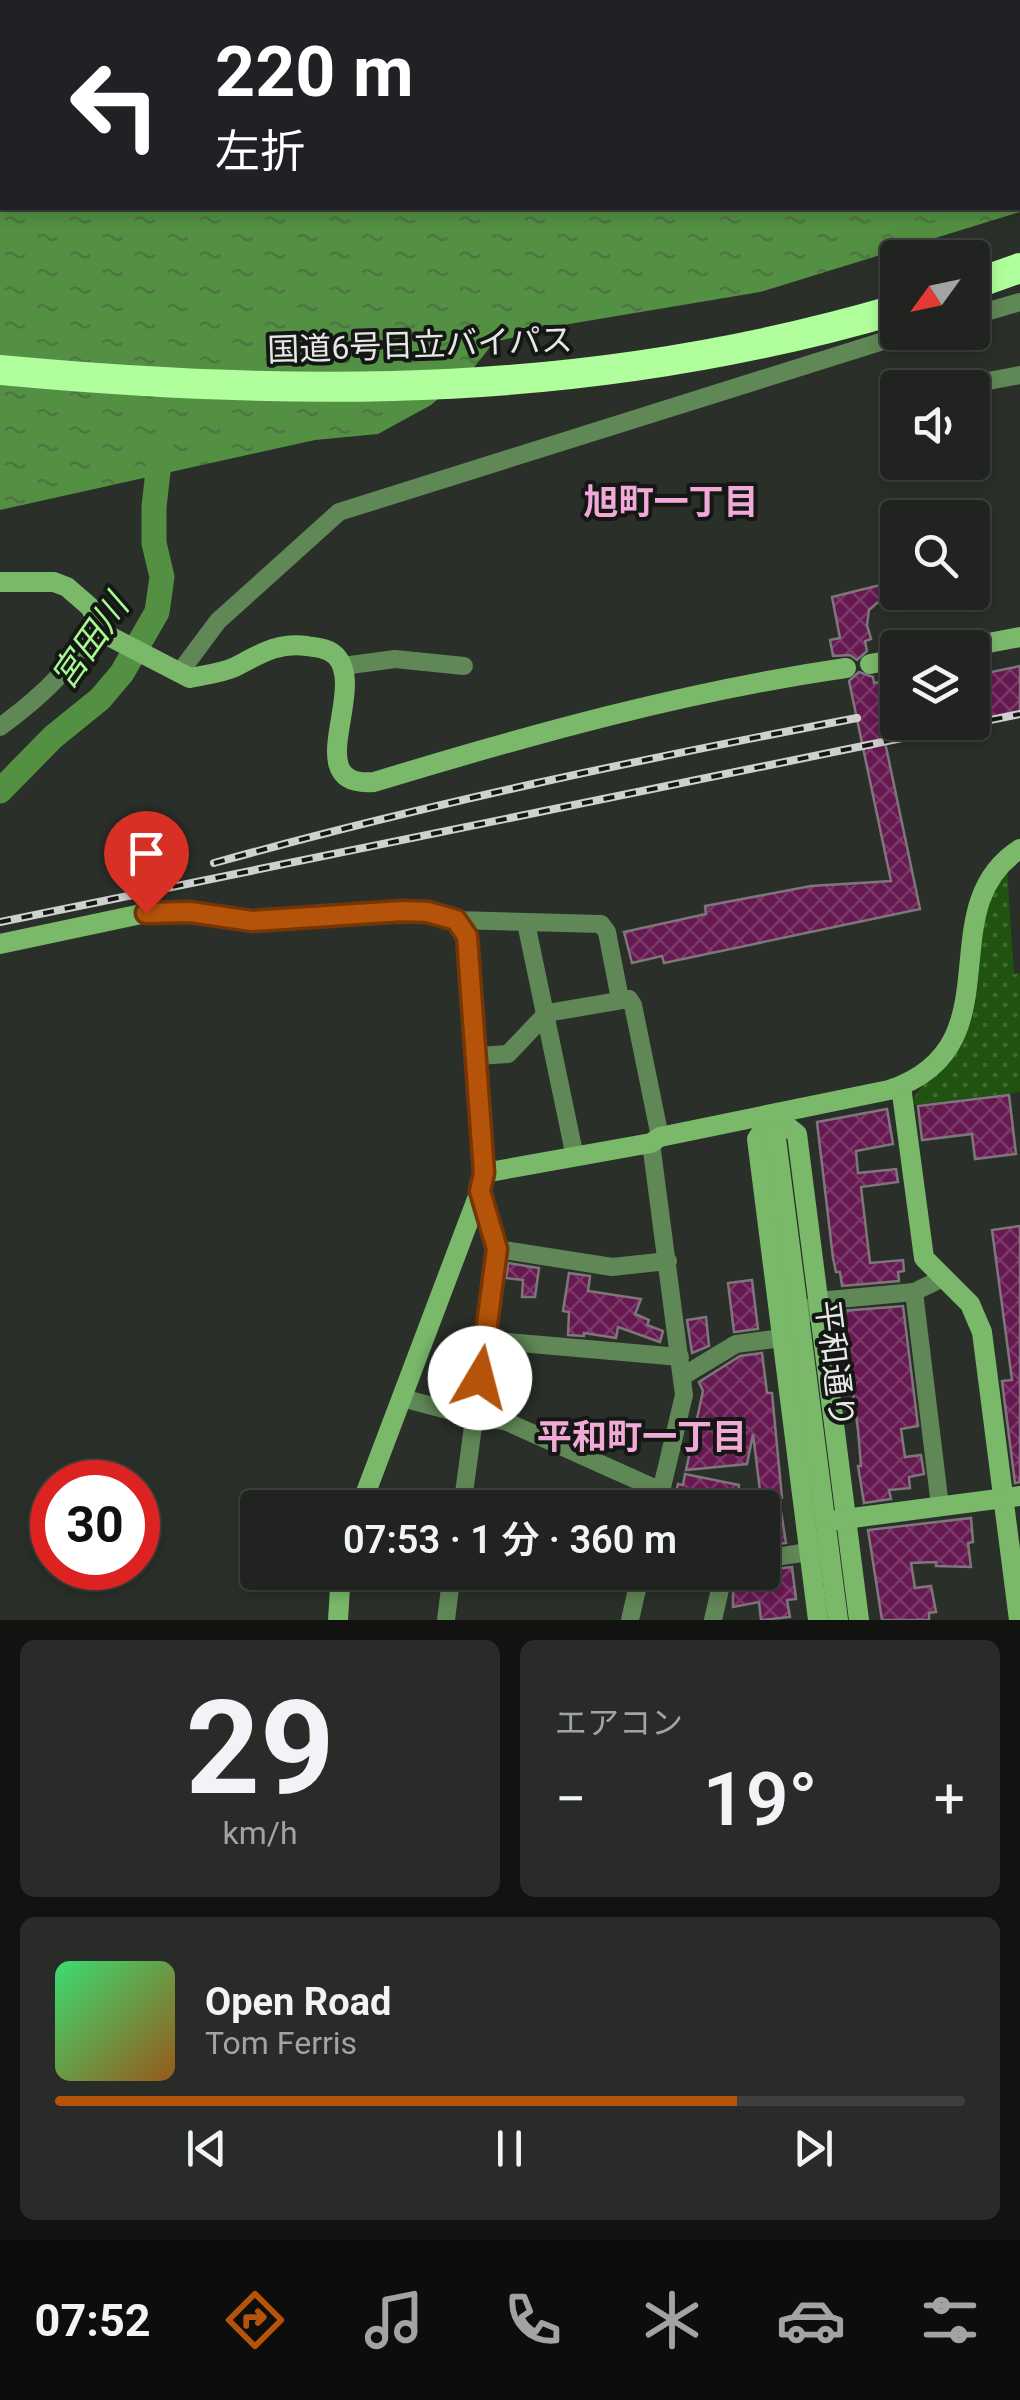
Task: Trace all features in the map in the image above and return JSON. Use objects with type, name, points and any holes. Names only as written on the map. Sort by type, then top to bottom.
[{"type":"highway","points":[[990,279],[1020,268]]},
{"type":"highway","name":"国道6号日立バイパス","points":[[0,370],[258,388],[515,382],[699,356],[880,314]]},
{"type":"street","points":[[990,311],[1020,302]]},
{"type":"street","points":[[173,669],[218,621],[339,512],[880,342]]},
{"type":"street","points":[[990,381],[1020,375]]},
{"type":"street","points":[[0,582],[54,582],[67,586],[90,607],[101,627],[190,678],[234,667],[264,650],[290,644],[327,649],[342,666],[346,686],[336,760],[342,772],[362,783],[538,733],[803,674],[846,668]]},
{"type":"street","points":[[0,726],[60,678],[101,627]]},
{"type":"street","points":[[990,643],[1020,637]]},
{"type":"street","points":[[342,666],[395,659],[464,666]]},
{"type":"street","points":[[870,664],[880,662]]},
{"type":"street","points":[[482,1182],[575,1156],[902,1086],[928,1070],[950,1045],[966,1002],[978,903],[985,883],[996,868],[1020,849]]},
{"type":"street","points":[[0,944],[146,913],[190,912],[252,921],[403,911],[428,912],[456,920],[601,924],[607,932],[620,1000]]},
{"type":"street","points":[[456,920],[467,936],[478,1056],[482,1182],[497,1249],[464,1490]]},
{"type":"street","points":[[526,924],[575,1156]]},
{"type":"street","points":[[478,1056],[508,1054],[547,1013],[629,999],[633,1005],[655,1140],[684,1396],[661,1490]]},
{"type":"street","points":[[902,1086],[920,1245],[930,1267],[970,1304],[982,1332],[1011,1497],[1018,1620]]},
{"type":"street","points":[[773,1115],[797,1134],[818,1300],[836,1520],[859,1620]]},
{"type":"street","points":[[773,1115],[758,1139],[782,1338],[819,1550],[818,1620]]},
{"type":"street","name":"平和通り","points":[[773,1115],[800,1321],[836,1520],[819,1550],[838,1620]]},
{"type":"street","points":[[367,1490],[482,1182]]},
{"type":"street","points":[[497,1249],[612,1266],[668,1261]]},
{"type":"street","points":[[485,1340],[681,1367],[736,1344],[782,1338],[818,1300],[914,1292],[942,1278]]},
{"type":"street","points":[[914,1292],[940,1506]]},
{"type":"street","points":[[402,1398],[474,1417],[505,1420],[641,1490]]},
{"type":"street","points":[[836,1520],[1011,1497]]},
{"type":"street","points":[[780,1556],[819,1550]]},
{"type":"street","points":[[338,1620],[340,1590]]},
{"type":"street","points":[[446,1620],[450,1590]]},
{"type":"street","points":[[630,1620],[637,1590]]},
{"type":"street","points":[[713,1620],[720,1590]]},
{"type":"shaded area","points":[[1007,869],[1014,974],[1020,973],[1020,1092],[912,1105],[969,1025],[986,911]]},
{"type":"water","points":[[0,210],[1020,210],[929,240],[880,240],[880,255],[760,292],[569,324],[494,342],[472,370],[431,405],[378,434],[315,440],[0,510]]},
{"type":"building","points":[[880,585],[880,602],[869,610],[867,625],[871,639],[865,641],[867,651],[857,660],[850,655],[833,656],[830,640],[840,638],[832,597]]},
{"type":"building","points":[[1020,666],[1020,714],[990,720],[990,672]]},
{"type":"building","points":[[859,672],[873,677],[874,683],[880,682],[880,740],[895,740],[885,742],[920,909],[664,963],[662,956],[632,963],[624,932],[706,914],[705,906],[811,886],[891,881],[849,681]]},
{"type":"building","points":[[1009,1095],[1016,1154],[975,1159],[972,1134],[922,1140],[918,1106]]},
{"type":"building","points":[[887,1109],[893,1144],[856,1151],[858,1173],[896,1169],[898,1182],[861,1187],[870,1263],[903,1260],[904,1271],[898,1272],[899,1281],[842,1286],[833,1258],[817,1122]]},
{"type":"building","points":[[1020,1226],[1020,1482],[1015,1483],[1002,1381],[1012,1380],[992,1230]]},
{"type":"building","points":[[508,1263],[539,1268],[535,1297],[522,1297],[523,1280],[506,1278]]},
{"type":"building","points":[[569,1273],[590,1276],[588,1291],[641,1299],[635,1314],[649,1320],[647,1325],[663,1331],[660,1342],[618,1327],[616,1338],[568,1335],[569,1312],[563,1311]]},
{"type":"building","points":[[752,1280],[758,1329],[734,1332],[728,1283]]},
{"type":"building","points":[[903,1306],[918,1426],[901,1429],[905,1457],[921,1455],[924,1474],[909,1477],[910,1488],[889,1490],[891,1499],[864,1503],[842,1311]]},
{"type":"building","points":[[706,1317],[709,1346],[692,1353],[687,1320]]},
{"type":"building","points":[[762,1353],[767,1393],[772,1393],[782,1498],[780,1499],[780,1490],[760,1490],[753,1434],[747,1464],[686,1470],[703,1391],[699,1382],[740,1356]]},
{"type":"building","points":[[685,1474],[739,1485],[738,1490],[676,1490],[678,1484],[683,1485]]},
{"type":"building","points":[[780,1505],[786,1543],[780,1544]]},
{"type":"building","points":[[971,1518],[971,1567],[911,1563],[915,1588],[931,1586],[936,1612],[929,1613],[929,1620],[882,1620],[868,1530]]},
{"type":"building","points":[[792,1567],[796,1599],[787,1600],[790,1617],[761,1620],[759,1602],[733,1607],[733,1590],[780,1590],[780,1568]]},
{"type":"waterway","name":"宮田川","points":[[0,791],[53,737],[100,699],[122,673],[157,612],[162,577],[154,543],[154,507],[161,444]]},
{"type":"railway","points":[[0,922],[1020,714]]},
{"type":"railway","points":[[214,863],[534,784],[857,718]]},
{"type":"district","name":"旭町一丁目","points":[[671,502]]},
{"type":"district","name":"平和町一丁目","points":[[642,1437]]},
{"type":"route","points":[[146,913],[190,912],[252,921],[403,911],[428,912],[456,920],[467,936],[478,1056],[484,1173],[480,1191],[497,1249],[480,1378]]}]
